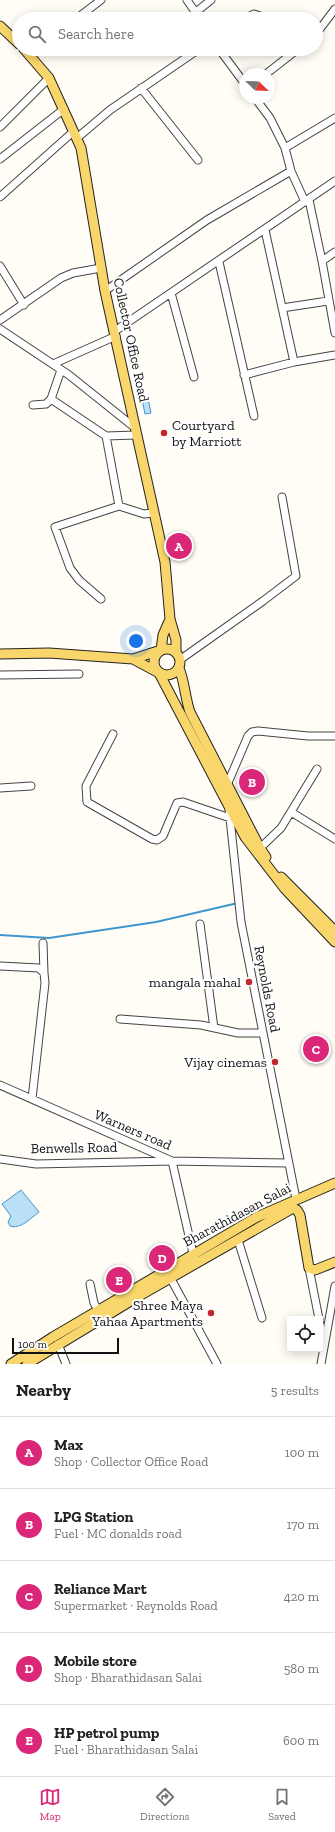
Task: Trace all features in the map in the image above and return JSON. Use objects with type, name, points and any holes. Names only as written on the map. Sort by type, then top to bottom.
[{"type":"main road","points":[[0,26],[12,37]]},
{"type":"main road","name":"Collector Office Road","points":[[34,56],[49,78],[81,148],[105,291],[116,333],[135,431],[165,562],[170,619],[184,679],[187,704],[226,782],[257,850]]},
{"type":"main road","points":[[170,619],[163,635],[161,650],[154,658],[156,669],[178,712],[229,804],[245,837],[280,876],[335,931]]},
{"type":"main road","points":[[0,654],[49,652],[133,659],[166,648],[179,660],[177,672],[169,676],[159,673],[133,659]]},
{"type":"main road","points":[[257,850],[284,890],[335,942]]},
{"type":"main road","name":"Bharathidasan Salai","points":[[11,1364],[98,1310],[257,1217],[335,1183]]},
{"type":"main road","name":"Bharathidasan Salai","points":[[27,1364],[58,1344],[293,1208],[300,1214],[309,1268]]},
{"type":"main road","points":[[309,1268],[315,1270],[335,1262]]},
{"type":"street","points":[[85,12],[101,0]]},
{"type":"street","points":[[187,0],[195,12]]},
{"type":"street","points":[[201,12],[211,0]]},
{"type":"street","points":[[323,25],[335,9]]},
{"type":"street","points":[[0,197],[75,134],[189,56]]},
{"type":"street","points":[[224,56],[239,76]]},
{"type":"street","points":[[274,68],[289,56]]},
{"type":"street","points":[[0,127],[49,78]]},
{"type":"street","points":[[141,88],[198,160]]},
{"type":"street","points":[[260,104],[270,118],[285,148],[291,171],[307,201],[322,261],[328,301],[335,333]]},
{"type":"street","points":[[0,159],[64,109]]},
{"type":"street","points":[[285,148],[335,118]]},
{"type":"street","points":[[105,291],[207,220],[291,171]]},
{"type":"street","points":[[53,364],[116,333],[335,181]]},
{"type":"street","points":[[265,230],[294,362]]},
{"type":"street","points":[[322,261],[335,252]]},
{"type":"street","points":[[219,262],[254,416]]},
{"type":"street","points":[[0,266],[24,305]]},
{"type":"street","points":[[0,320],[24,305],[61,278],[73,273],[101,268]]},
{"type":"street","points":[[172,293],[194,377]]},
{"type":"street","points":[[282,308],[328,301]]},
{"type":"street","points":[[0,329],[61,370],[135,431]]},
{"type":"street","points":[[244,375],[294,362],[335,355]]},
{"type":"street","points":[[33,405],[46,404],[51,399],[61,370]]},
{"type":"street","points":[[51,399],[106,436],[135,431]]},
{"type":"street","points":[[106,436],[119,506]]},
{"type":"street","points":[[179,660],[264,601],[296,576],[282,497]]},
{"type":"street","points":[[101,599],[80,580],[70,568],[55,526],[119,506],[144,514],[153,513]]},
{"type":"street","points":[[0,675],[79,674]]},
{"type":"street","points":[[226,782],[248,736],[252,732],[258,731],[308,736],[335,736]]},
{"type":"street","points":[[113,734],[86,786],[86,802],[152,839],[158,840],[163,836],[177,803],[183,802],[230,818]]},
{"type":"street","points":[[257,850],[281,828],[317,769]]},
{"type":"street","name":"Reynolds Road","points":[[226,782],[241,922],[296,1199]]},
{"type":"street","points":[[0,788],[31,786]]},
{"type":"street","points":[[291,812],[335,839]]},
{"type":"street","points":[[200,924],[214,1028]]},
{"type":"street","points":[[32,1099],[45,982],[43,943]]},
{"type":"street","points":[[0,966],[39,968],[44,973]]},
{"type":"street","points":[[120,1019],[214,1028],[238,1033],[263,1033]]},
{"type":"street","name":"Warners road","points":[[0,1085],[172,1161],[288,1163]]},
{"type":"street","name":"Benwells Road","points":[[0,1159],[36,1164],[172,1161]]},
{"type":"street","points":[[172,1161],[196,1264]]},
{"type":"street","points":[[238,1240],[262,1318]]},
{"type":"street","points":[[309,1268],[318,1316]]},
{"type":"street","points":[[171,1279],[217,1364]]},
{"type":"street","points":[[90,1284],[94,1303],[98,1310]]},
{"type":"street","points":[[321,1364],[335,1286]]},
{"type":"street","points":[[323,1338],[324,1343]]},
{"type":"street","points":[[58,1344],[66,1364]]},
{"type":"water","points":[[148,398],[151,413],[145,414],[142,399]]},
{"type":"water","points":[[21,1190],[39,1212],[21,1225],[14,1227],[10,1226],[8,1222],[11,1216],[2,1204]]},
{"type":"waterway","points":[[0,935],[49,938],[156,922],[238,903]]},
{"type":"place","name":"Courtyard by Marriott","points":[[164,433]]},
{"type":"place","name":"Max","points":[[179,546]]},
{"type":"place","name":"LPG Station","points":[[252,782]]},
{"type":"place","name":"mangala mahal","points":[[249,982]]},
{"type":"place","name":"Reliance Mart","points":[[316,1049]]},
{"type":"place","name":"Vijay cinemas","points":[[275,1062]]},
{"type":"place","name":"Mobile store","points":[[162,1258]]},
{"type":"place","name":"HP petrol pump","points":[[119,1280]]},
{"type":"place","name":"Shree Maya Yahaa Apartments","points":[[211,1313]]}]
